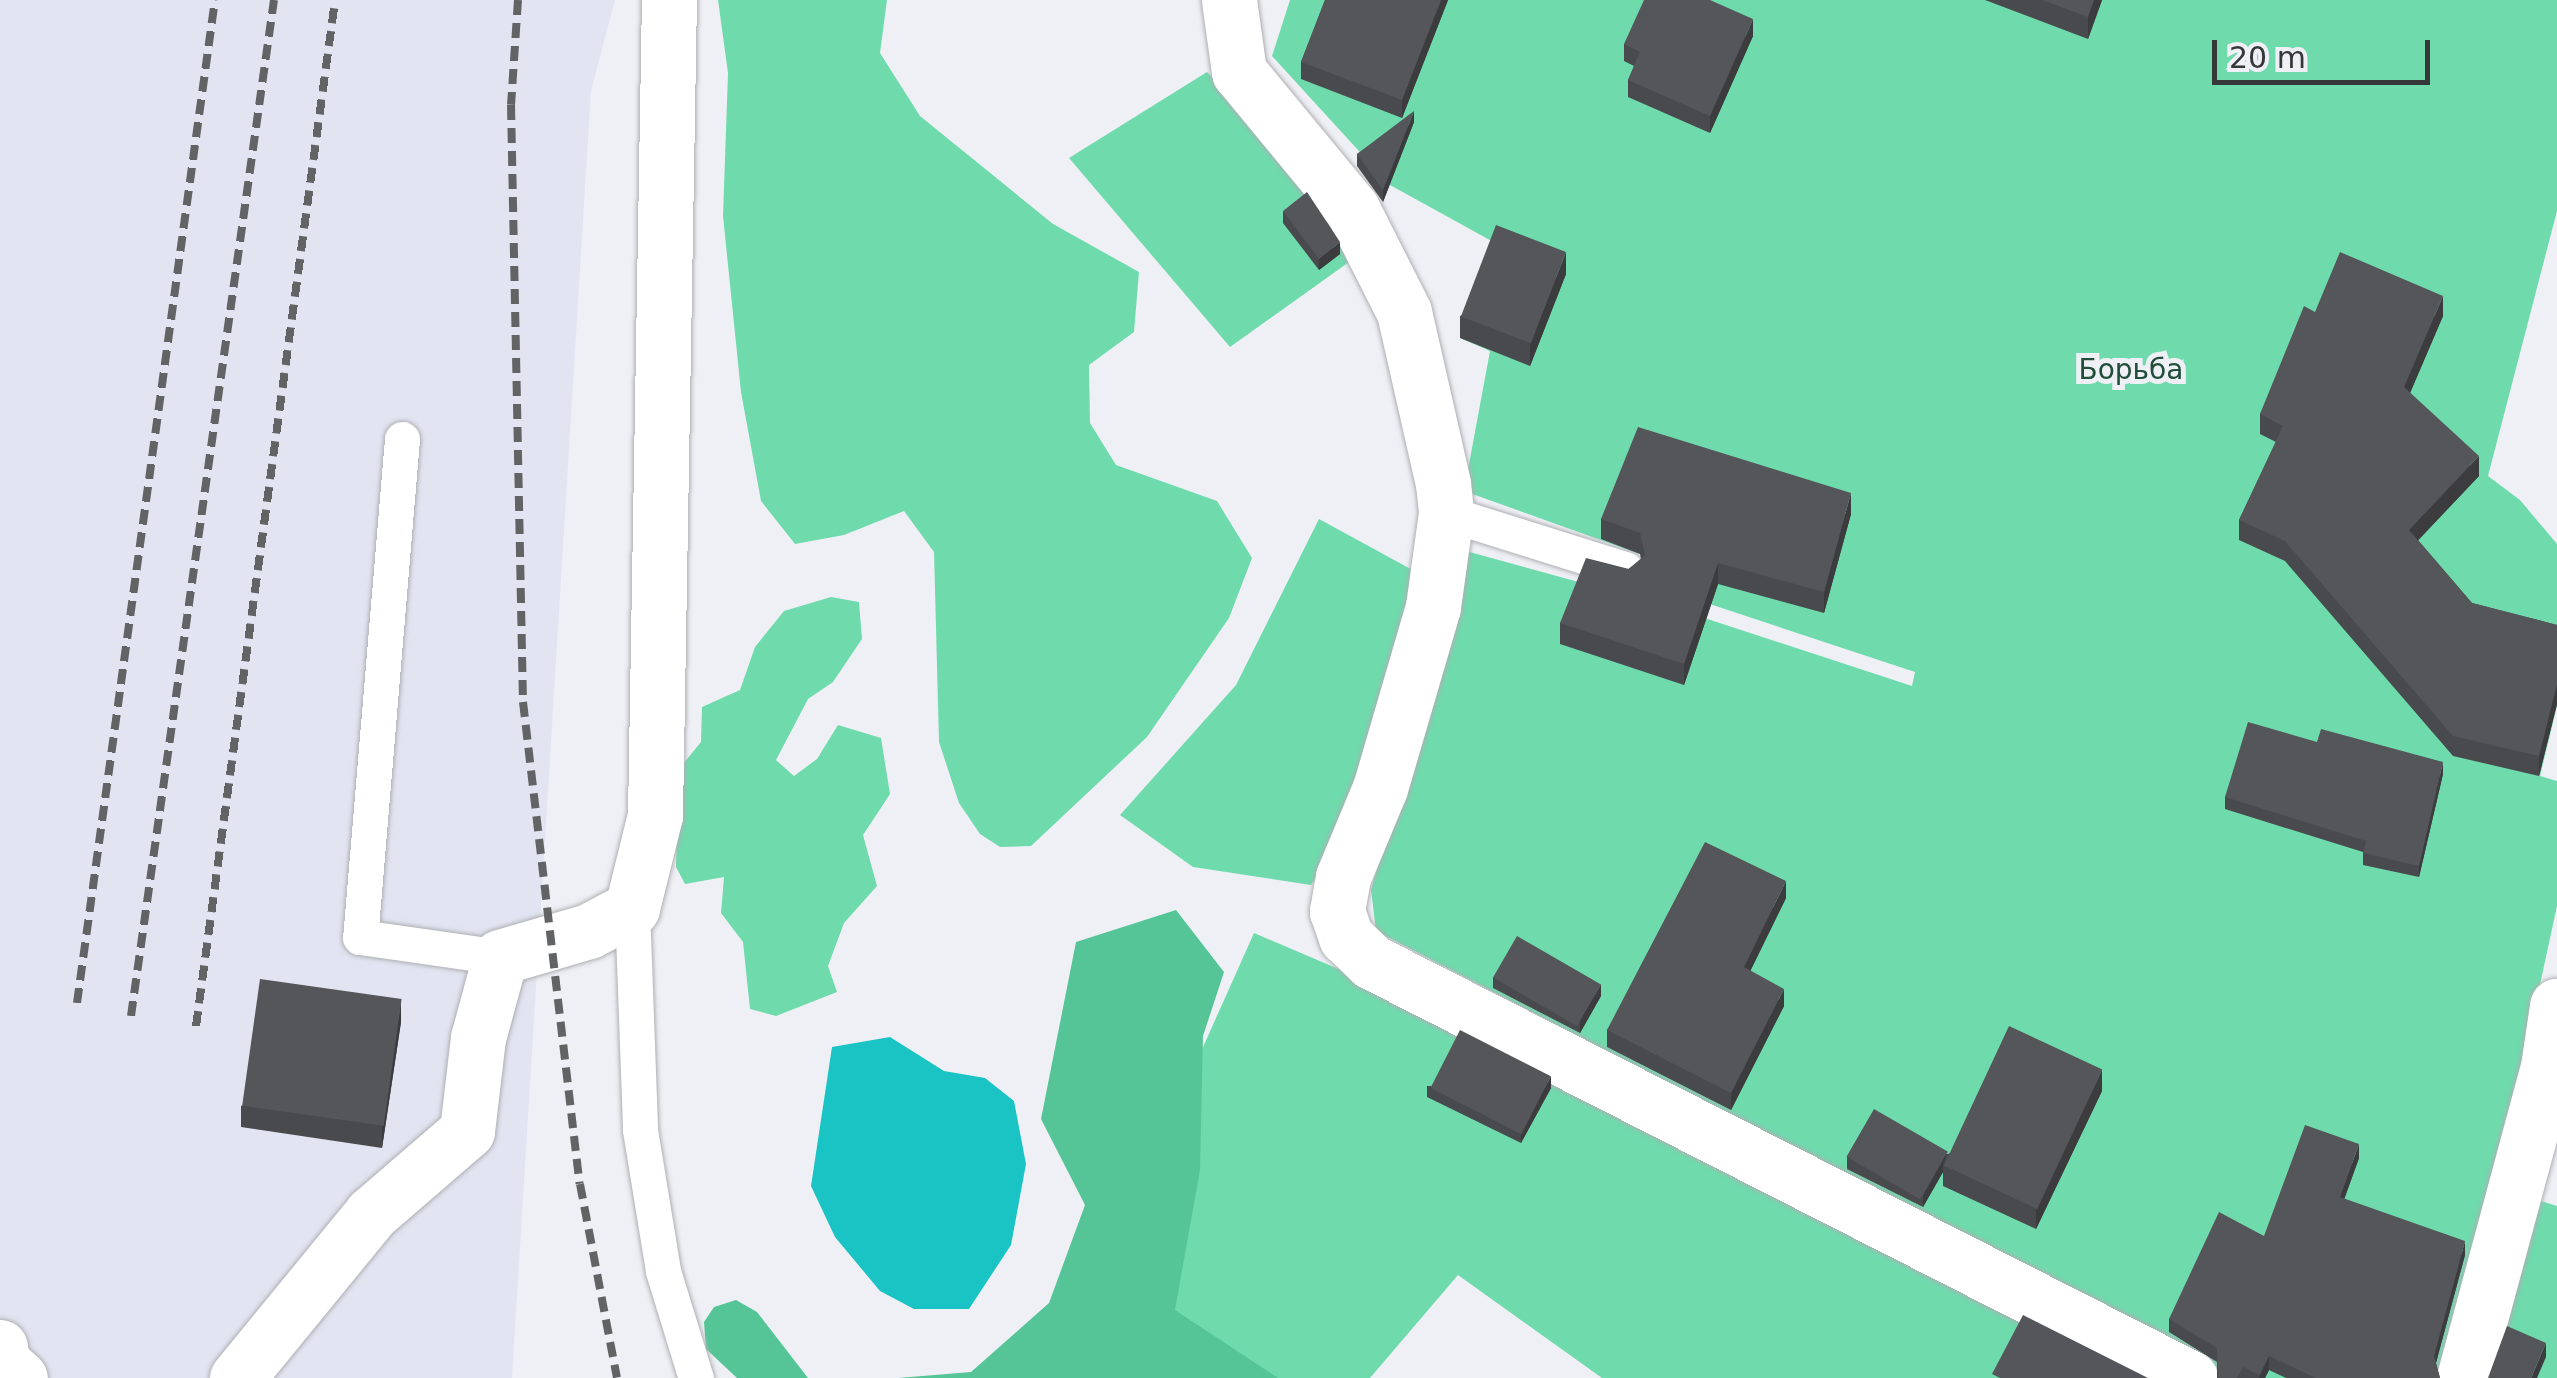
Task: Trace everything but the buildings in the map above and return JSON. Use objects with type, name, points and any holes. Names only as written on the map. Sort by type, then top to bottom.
[{"type":"street","points":[[236,1378],[370,1214],[467,1130],[478,1038],[500,957],[590,931],[632,908],[655,815],[670,0]]},
{"type":"street","points":[[1228,0],[1239,72],[1352,209],[1404,312],[1446,513],[1433,607],[1380,788],[1343,877],[1337,911],[1346,938],[1372,962],[2190,1378]]},
{"type":"street","points":[[2464,1378],[2548,1066],[2557,1006]]},
{"type":"street","points":[[0,1347],[2,1362],[20,1378]]},
{"type":"lane","points":[[402,438],[360,937],[500,957]]},
{"type":"lane","points":[[1446,513],[1625,568]]},
{"type":"lane","points":[[632,908],[640,1130],[663,1271],[696,1378]]},
{"type":"shaded area","points":[[0,0],[615,0],[591,91],[512,1378],[0,1378]]},
{"type":"green space","points":[[718,0],[887,0],[880,53],[920,116],[1053,224],[1139,272],[1134,332],[1089,365],[1090,423],[1116,465],[1217,501],[1252,558],[1229,618],[1147,737],[1031,846],[1000,847],[980,834],[959,803],[939,742],[934,552],[904,511],[844,535],[795,544],[761,501],[741,392],[723,216],[728,73]]},
{"type":"green space","name":"Борьба","points":[[1290,0],[2557,0],[2557,211],[2488,476],[2520,500],[2557,544],[2557,706],[2540,776],[2557,781],[2557,906],[2480,1261],[2440,1378],[2236,1378],[1376,931],[1371,890],[1466,551],[1677,609],[1912,686],[1915,672],[1637,580],[1645,556],[1464,491],[1490,351],[1460,338],[1497,244],[1390,185],[1272,56]]},
{"type":"green space","points":[[1207,72],[1238,103],[1356,257],[1230,347],[1069,158]]},
{"type":"green space","points":[[1319,519],[1418,573],[1332,857],[1311,885],[1193,867],[1120,815],[1236,685]]},
{"type":"green space","points":[[831,597],[859,602],[862,639],[833,682],[808,699],[776,760],[794,776],[817,759],[838,725],[881,738],[890,794],[863,835],[877,886],[844,923],[828,966],[837,992],[776,1016],[750,1009],[743,942],[721,913],[724,877],[685,884],[676,867],[678,770],[701,742],[702,707],[740,690],[755,647],[784,611]]},
{"type":"green space","points":[[1176,910],[1224,972],[1203,1036],[1200,1170],[1175,1310],[1278,1378],[898,1378],[971,1372],[1049,1303],[1085,1205],[1041,1119],[1076,942]]},
{"type":"green space","points":[[1254,933],[1397,994],[2152,1378],[1602,1378],[1458,1275],[1370,1378],[1175,1378],[1162,1139]]},
{"type":"green space","points":[[2538,1200],[2557,1206],[2557,1378],[2489,1378]]},
{"type":"green space","points":[[736,1300],[757,1312],[808,1378],[737,1378],[706,1349],[704,1322],[714,1307]]},
{"type":"water","points":[[890,1037],[944,1071],[985,1078],[1014,1101],[1026,1164],[1011,1245],[969,1309],[914,1309],[880,1291],[835,1237],[811,1186],[832,1047]]},
{"type":"railway","points":[[77,1003],[215,0]]},
{"type":"railway","points":[[131,1016],[274,0]]},
{"type":"railway","points":[[196,1026],[335,0]]},
{"type":"railway","points":[[518,0],[511,105],[523,702],[580,1184],[617,1378]]}]
